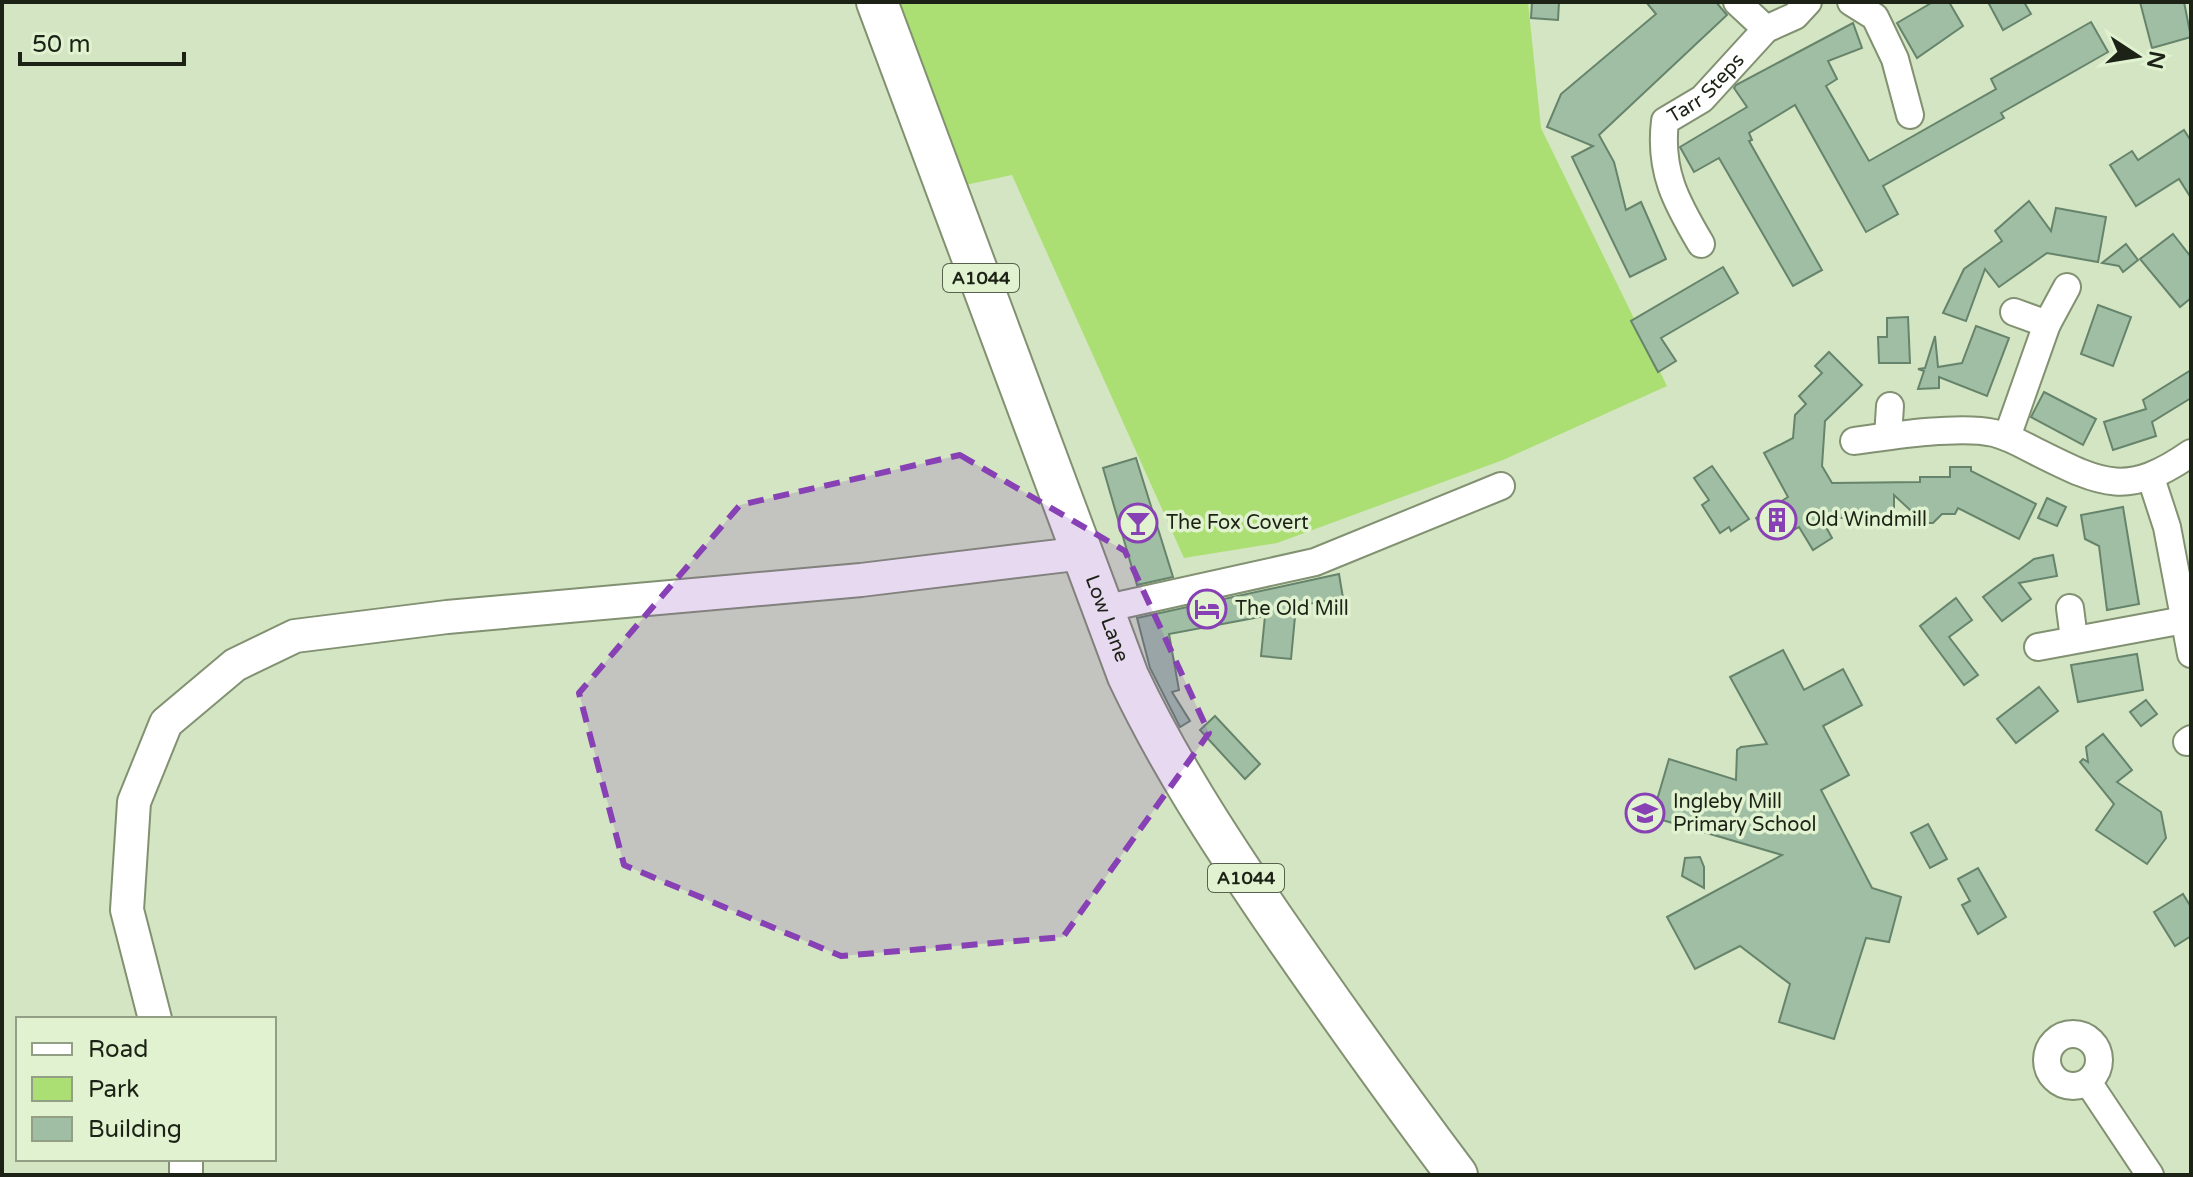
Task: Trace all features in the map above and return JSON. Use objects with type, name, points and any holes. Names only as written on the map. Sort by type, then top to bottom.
[{"type":"main road","name":"Low Lane","points":[[877,2],[1128,676],[1154,732],[1215,832],[1356,1040],[1457,1175]]},
{"type":"street","points":[[1737,2],[1766,29]]},
{"type":"street","name":"Tarr Steps","points":[[1701,244],[1676,202],[1661,152],[1665,121],[1702,99],[1766,29],[1795,16],[1808,2]]},
{"type":"street","points":[[1851,2],[1875,17],[1895,59],[1910,115]]},
{"type":"street","points":[[2007,437],[2047,324],[2067,287]]},
{"type":"street","points":[[2014,312],[2047,324]]},
{"type":"street","points":[[1888,436],[1890,406]]},
{"type":"street","points":[[1854,441],[1888,436],[1982,432],[2007,437],[2084,475],[2117,482],[2151,478],[2191,453]]},
{"type":"street","points":[[2151,478],[2167,527],[2191,654]]},
{"type":"street","points":[[1103,609],[1315,562],[1501,486]]},
{"type":"street","points":[[154,1017],[127,910],[134,802],[166,723],[235,665],[295,636],[447,617],[861,580],[1084,553]]},
{"type":"street","points":[[2070,608],[2074,639]]},
{"type":"street","points":[[2038,647],[2184,620]]},
{"type":"street","points":[[2088,1082],[2150,1175]]},
{"type":"highlighted area","points":[[960,455],[1125,551],[1209,733],[1063,937],[841,956],[624,865],[579,693],[740,505]]},
{"type":"green space","points":[[897,2],[1528,2],[1541,128],[1667,386],[1503,460],[1277,543],[1184,558],[1012,175],[965,185]]},
{"type":"building","points":[[1532,2],[1559,2],[1558,20],[1531,18]]},
{"type":"building","points":[[1646,2],[1716,2],[1727,15],[1599,135],[1614,162],[1626,210],[1641,202],[1666,259],[1630,277],[1572,157],[1593,146],[1547,127],[1561,94],[1656,14]]},
{"type":"building","points":[[1933,2],[1949,2],[1963,26],[1917,58],[1897,23]]},
{"type":"building","points":[[1988,2],[2024,2],[2031,14],[2003,30]]},
{"type":"building","points":[[2140,2],[2184,2],[2191,37],[2152,48]]},
{"type":"building","points":[[2091,22],[2108,52],[2001,113],[2004,118],[1883,186],[1898,214],[1866,232],[1795,105],[1749,133],[1752,140],[1749,141],[1822,270],[1793,286],[1719,158],[1694,172],[1680,147],[1747,107],[1734,88],[1736,85],[1853,23],[1862,48],[1828,61],[1837,79],[1826,86],[1869,161],[1996,89],[1991,79]]},
{"type":"building","points":[[2184,130],[2191,141],[2191,198],[2179,179],[2136,206],[2110,165],[2132,151],[2138,160]]},
{"type":"building","points":[[2029,201],[2051,231],[2056,208],[2106,217],[2098,262],[2047,253],[1999,287],[1985,269],[1966,321],[1943,313],[1964,269],[2002,241],[1995,231]]},
{"type":"building","points":[[2173,234],[2191,257],[2191,298],[2180,307],[2140,259]]},
{"type":"building","points":[[2126,244],[2138,260],[2123,272],[2119,266],[2102,263]]},
{"type":"building","points":[[1723,267],[1738,293],[1661,338],[1676,361],[1658,372],[1631,321]]},
{"type":"building","points":[[2098,305],[2131,317],[2113,366],[2081,354]]},
{"type":"building","points":[[1908,317],[1910,363],[1879,363],[1878,337],[1887,337],[1887,318]]},
{"type":"building","points":[[1976,326],[2009,338],[1987,396],[1939,377],[1939,388],[1918,389],[1924,371],[1918,369],[1925,368],[1935,336],[1938,367],[1962,363]]},
{"type":"building","points":[[1829,352],[1862,385],[1825,421],[1822,466],[1832,483],[1920,482],[1920,477],[1950,477],[1950,467],[1971,467],[1971,471],[2036,504],[2019,539],[1958,508],[1955,514],[1942,514],[1933,523],[1924,523],[1894,495],[1894,519],[1868,524],[1860,518],[1821,518],[1832,538],[1813,550],[1799,527],[1780,537],[1765,532],[1756,518],[1788,497],[1764,453],[1793,438],[1795,415],[1806,404],[1799,396],[1822,373],[1815,366]]},
{"type":"building","points":[[2191,370],[2191,398],[2152,422],[2156,436],[2113,450],[2104,422],[2146,409],[2143,400]]},
{"type":"building","points":[[2044,392],[2096,419],[2083,445],[2031,417]]},
{"type":"building","name":"The Fox Covert","points":[[1136,458],[1173,577],[1137,585],[1103,468]]},
{"type":"building","points":[[1712,466],[1749,519],[1731,531],[1729,527],[1720,533],[1702,505],[1709,500],[1694,478]]},
{"type":"building","points":[[2047,498],[2066,507],[2057,526],[2038,518]]},
{"type":"building","points":[[2123,507],[2139,604],[2107,610],[2099,546],[2085,539],[2081,515]]},
{"type":"building","points":[[2053,555],[2057,576],[2019,583],[2031,599],[2002,621],[1983,597],[2034,559]]},
{"type":"building","points":[[1339,574],[1343,598],[1296,606],[1291,659],[1261,656],[1265,616],[1169,634],[1179,690],[1172,692],[1190,721],[1180,727],[1150,668],[1137,618]]},
{"type":"building","points":[[1956,598],[1972,620],[1949,637],[1978,675],[1964,685],[1920,626]]},
{"type":"building","points":[[1783,650],[1804,690],[1843,669],[1862,705],[1823,726],[1849,775],[1821,790],[1872,888],[1901,897],[1889,942],[1866,938],[1834,1039],[1779,1022],[1790,984],[1740,946],[1695,969],[1667,917],[1782,855],[1652,817],[1669,759],[1736,780],[1737,750],[1767,744],[1730,677]]},
{"type":"building","points":[[2137,654],[2143,690],[2078,702],[2071,665]]},
{"type":"building","points":[[2039,687],[2058,711],[2016,743],[1997,719]]},
{"type":"building","points":[[2146,700],[2157,714],[2141,726],[2130,712]]},
{"type":"building","points":[[1215,716],[1260,764],[1245,779],[1200,730]]},
{"type":"building","points":[[2103,734],[2132,770],[2117,782],[2161,812],[2166,838],[2147,864],[2096,830],[2114,804],[2080,762],[2083,759],[2088,762],[2086,747]]},
{"type":"building","points":[[1928,824],[1947,859],[1930,868],[1911,833]]},
{"type":"building","points":[[1700,857],[1704,867],[1704,888],[1682,876],[1685,858]]},
{"type":"building","points":[[1978,868],[2006,917],[1978,934],[1962,905],[1970,901],[1958,879]]},
{"type":"building","points":[[2183,894],[2191,907],[2191,936],[2175,946],[2154,912]]},
{"type":"place","name":"Old Windmill","points":[[1777,520]]},
{"type":"place","name":"The Fox Covert","points":[[1138,523]]},
{"type":"place","name":"The Old Mill","points":[[1207,609]]},
{"type":"place","name":"Ingleby Mill Primary School","points":[[1645,813]]}]
